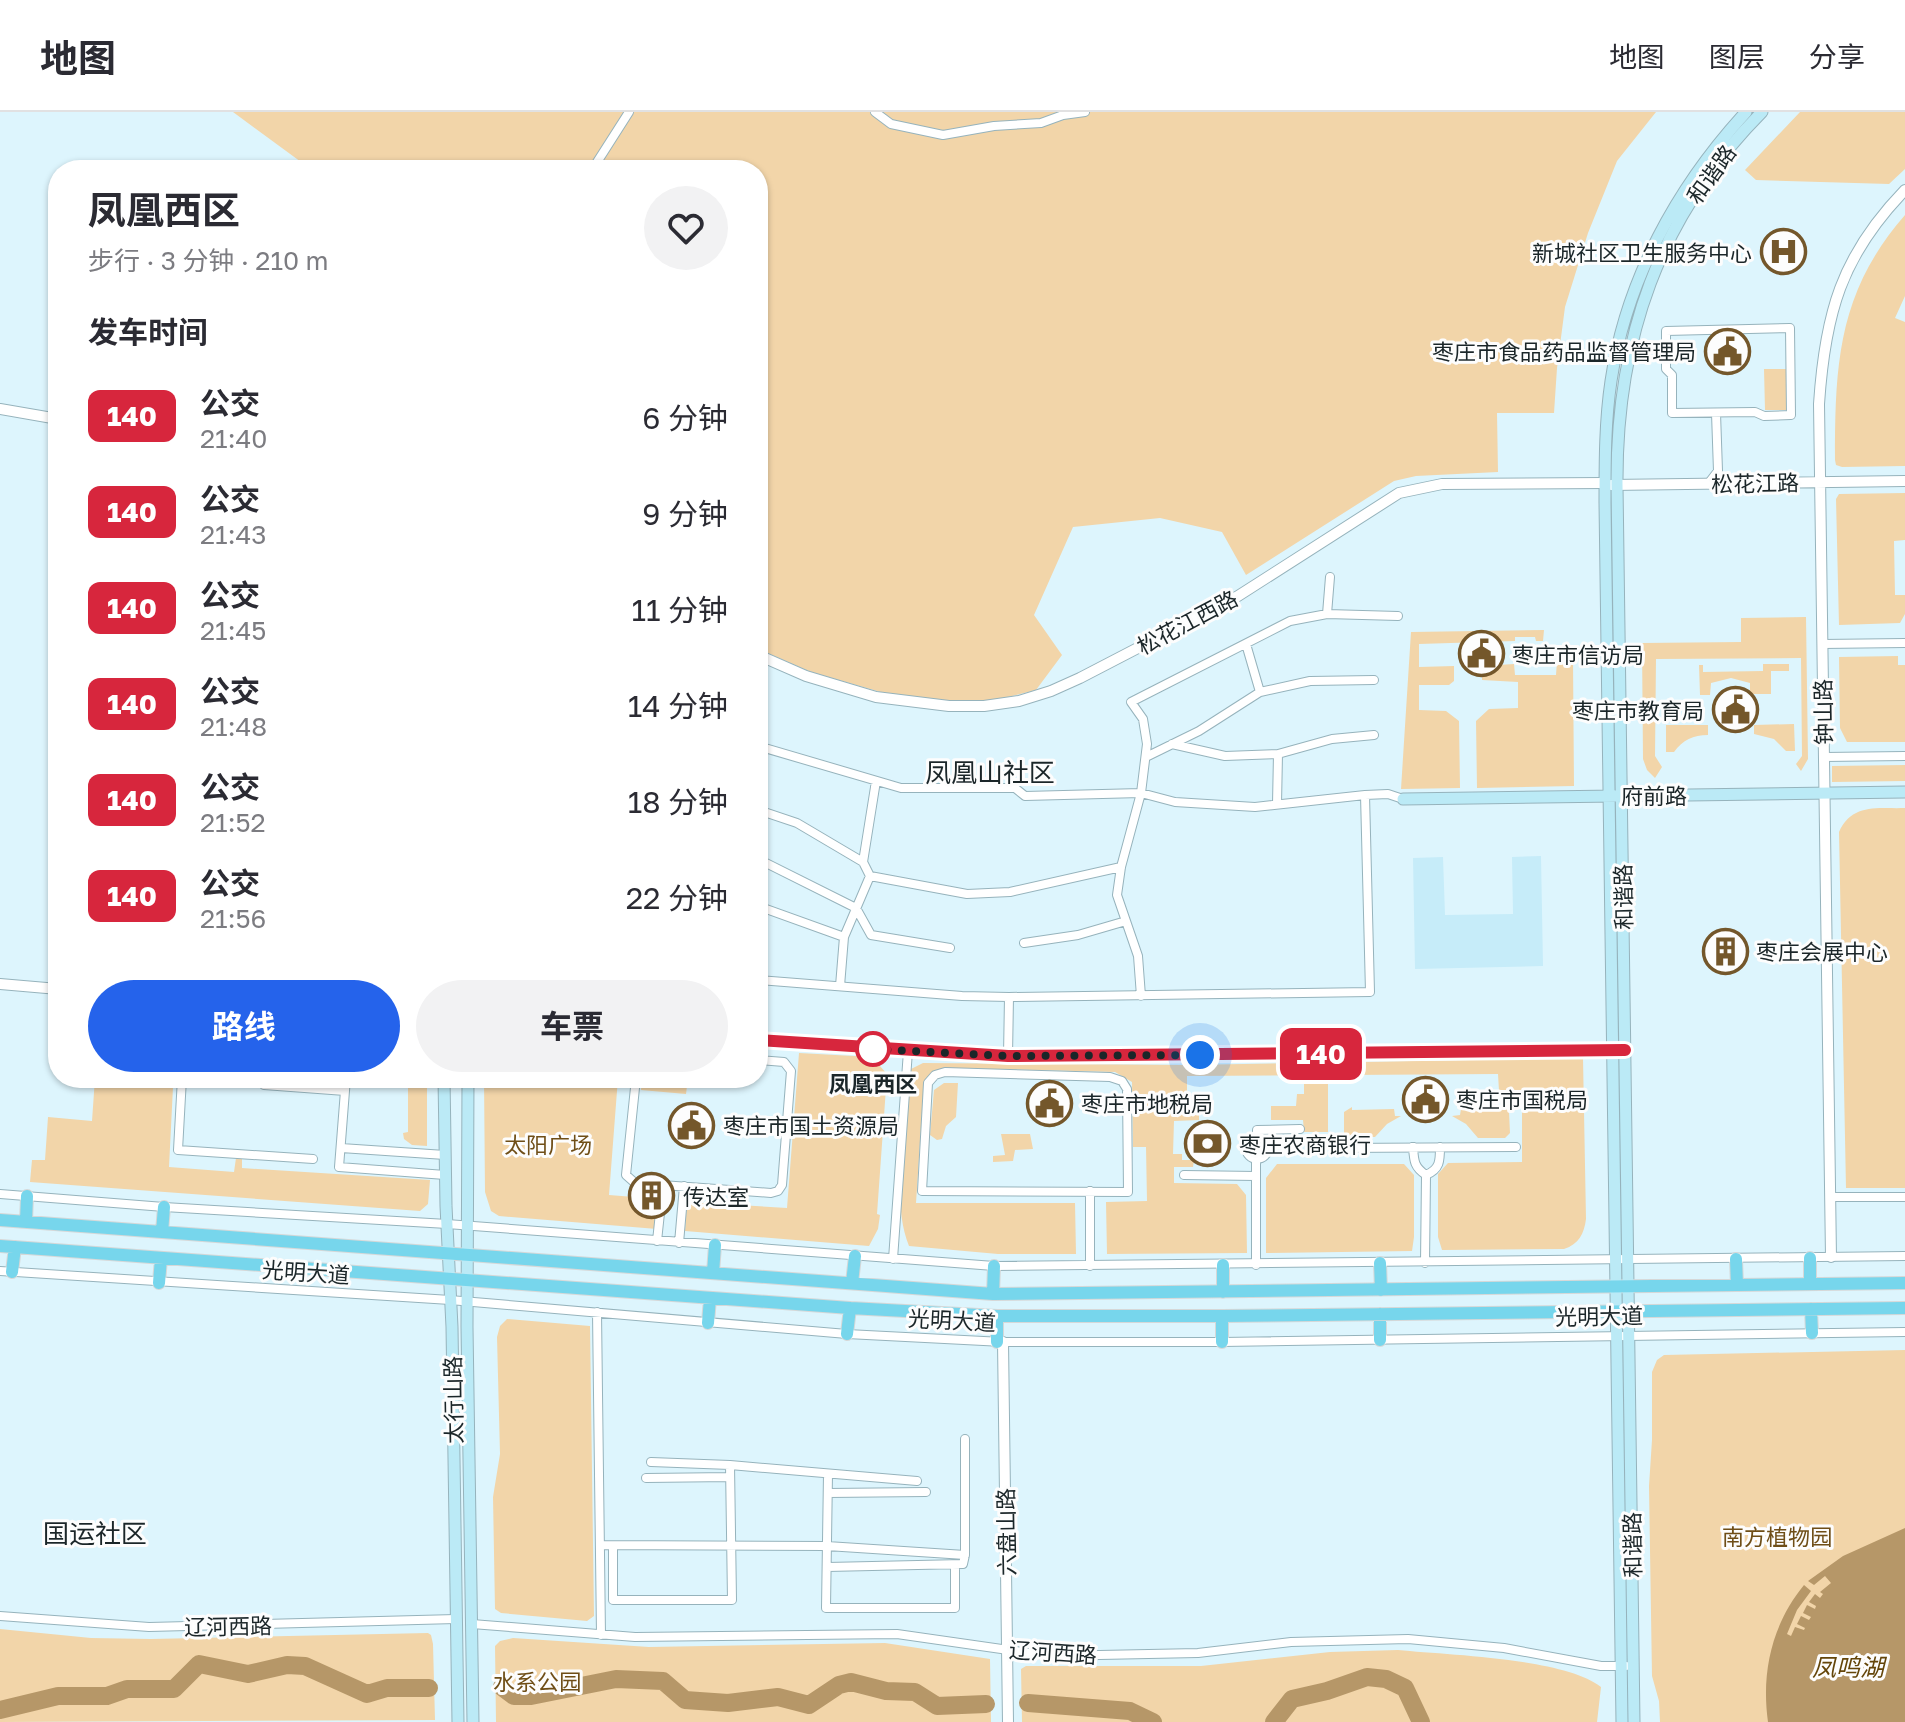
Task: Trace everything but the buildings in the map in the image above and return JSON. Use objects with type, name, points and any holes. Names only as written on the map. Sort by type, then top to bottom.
[{"type":"main road","name":"和谐路","points":[[1622,1722],[1627,1666],[1622,1260],[1609,485],[1605,436],[1611,378],[1639,279],[1665,221],[1684,189],[1746,112]]},
{"type":"main road","name":"和谐路","points":[[1609,485],[1623,380],[1638,317],[1650,283],[1675,227],[1694,195],[1732,144],[1762,112]]},
{"type":"main road","name":"府前路","points":[[1403,799],[1905,792]]},
{"type":"main road","name":"太行山路","points":[[444,1088],[458,1722]]},
{"type":"main road","name":"太行山路","points":[[468,1088],[473,1722]]},
{"type":"main road","points":[[26,1222],[27,1196]]},
{"type":"main road","points":[[162,1232],[164,1207]]},
{"type":"main road","name":"光明大道","points":[[0,1220],[993,1294],[1905,1283]]},
{"type":"main road","points":[[713,1273],[715,1245]]},
{"type":"main road","name":"光明大道","points":[[0,1246],[997,1316],[1905,1308]]},
{"type":"main road","points":[[6,1271],[15,1247]]},
{"type":"main road","points":[[852,1283],[855,1256]]},
{"type":"main road","points":[[159,1283],[161,1258]]},
{"type":"main road","points":[[1810,1258],[1810,1284]]},
{"type":"main road","points":[[1736,1259],[1737,1285]]},
{"type":"main road","points":[[1380,1263],[1381,1290]]},
{"type":"main road","points":[[1223,1265],[1223,1292]]},
{"type":"main road","points":[[993,1294],[994,1266]]},
{"type":"main road","points":[[708,1323],[710,1298]]},
{"type":"main road","points":[[847,1334],[850,1308]]},
{"type":"main road","points":[[1811,1309],[1812,1333]]},
{"type":"main road","points":[[1380,1314],[1380,1340]]},
{"type":"main road","points":[[997,1316],[1000,1342]]},
{"type":"main road","points":[[1222,1316],[1222,1342]]},
{"type":"main road","name":"和谐路","points":[[1627,1666],[1634,1722]]},
{"type":"street","points":[[598,160],[629,112]]},
{"type":"street","points":[[875,112],[891,124],[943,135],[994,126],[1041,123],[1063,115],[1085,112]]},
{"type":"street","name":"钟山路","points":[[1831,1257],[1819,404],[1822,351],[1834,299],[1855,253],[1885,210],[1905,190]]},
{"type":"street","points":[[1790,328],[1791,415],[1716,413],[1672,413],[1672,375],[1666,369],[1666,331],[1790,328]]},
{"type":"street","points":[[0,409],[48,417]]},
{"type":"street","points":[[1708,484],[1718,471],[1716,413]]},
{"type":"street","name":"松花江路","points":[[1609,485],[1905,481]]},
{"type":"street","name":"松花江西路","points":[[768,659],[806,676],[876,697],[949,706],[984,706],[1019,701],[1080,678],[1238,596],[1399,493],[1442,484],[1609,485]]},
{"type":"street","points":[[1327,614],[1330,577]]},
{"type":"street","points":[[1141,996],[1138,956],[1117,895],[1121,867],[1141,793],[1147,744],[1143,719],[1131,702],[1290,621],[1327,614],[1398,616]]},
{"type":"street","points":[[1822,644],[1905,643]]},
{"type":"street","points":[[1246,644],[1260,692]]},
{"type":"street","points":[[1146,757],[1199,731],[1260,692],[1310,681],[1374,680]]},
{"type":"street","points":[[1172,744],[1225,756],[1278,754],[1332,739],[1374,735]]},
{"type":"street","points":[[768,749],[901,788],[1015,788],[1025,796],[1141,793],[1175,802],[1255,807],[1365,795],[1388,794],[1403,799]]},
{"type":"street","points":[[1277,804],[1278,754]]},
{"type":"street","points":[[1824,757],[1905,756]]},
{"type":"street","points":[[863,862],[876,781]]},
{"type":"street","points":[[768,981],[1009,997],[1370,992],[1365,795]]},
{"type":"street","points":[[768,813],[797,823],[863,862],[870,876]]},
{"type":"street","points":[[768,864],[856,908],[871,935],[950,948]]},
{"type":"street","points":[[870,876],[967,894],[1010,892],[1121,867]]},
{"type":"street","points":[[840,986],[844,937],[870,876]]},
{"type":"street","points":[[768,910],[844,937]]},
{"type":"street","points":[[1024,943],[1078,935],[1126,921]]},
{"type":"street","points":[[0,984],[48,988]]},
{"type":"street","points":[[1008,1056],[1009,997]]},
{"type":"street","points":[[768,1041],[1008,1056],[1619,1050]]},
{"type":"street","points":[[893,1259],[908,1051]]},
{"type":"street","points":[[635,1088],[626,1175],[635,1183],[771,1193],[778,1191],[782,1185],[791,1071],[784,1062],[768,1061]]},
{"type":"street","points":[[945,1072],[1110,1077],[1122,1081],[1127,1089],[1128,1192],[1090,1191],[922,1191],[928,1083],[935,1075],[945,1072]]},
{"type":"street","points":[[181,1088],[178,1150],[313,1159]]},
{"type":"street","points":[[304,1088],[345,1091]]},
{"type":"street","points":[[345,1088],[339,1167],[445,1175]]},
{"type":"street","points":[[1257,1136],[1257,1130],[1300,1129]]},
{"type":"street","points":[[1257,1136],[1266,1141],[1268,1148],[1263,1157],[1256,1159],[1249,1156],[1246,1145],[1249,1139],[1257,1136]]},
{"type":"street","points":[[1413,1147],[1414,1163],[1426,1175]]},
{"type":"street","points":[[1426,1175],[1440,1163],[1440,1147]]},
{"type":"street","points":[[1338,1148],[1516,1147]]},
{"type":"street","points":[[341,1148],[445,1155]]},
{"type":"street","points":[[1256,1159],[1256,1265]]},
{"type":"street","points":[[1184,1175],[1256,1176]]},
{"type":"street","points":[[1425,1263],[1426,1175]]},
{"type":"street","points":[[657,1241],[663,1185]]},
{"type":"street","points":[[679,1243],[684,1186]]},
{"type":"street","points":[[1090,1191],[1090,1266]]},
{"type":"street","points":[[0,1194],[994,1266],[1905,1256]]},
{"type":"street","points":[[1830,1197],[1905,1197]]},
{"type":"street","name":"光明大道","points":[[6,1271],[450,1300],[847,1334],[1000,1342],[1222,1342],[1905,1332]]},
{"type":"street","points":[[597,1312],[601,1635]]},
{"type":"street","name":"六盘山路","points":[[1000,1342],[1008,1722]]},
{"type":"street","points":[[827,1567],[963,1564],[965,1439]]},
{"type":"street","points":[[651,1462],[730,1465],[917,1481]]},
{"type":"street","points":[[613,1546],[613,1600],[732,1600],[730,1465]]},
{"type":"street","points":[[828,1474],[826,1608],[955,1608],[955,1565]]},
{"type":"street","points":[[646,1478],[730,1477]]},
{"type":"street","points":[[828,1493],[926,1492]]},
{"type":"street","points":[[601,1545],[827,1546],[965,1555]]},
{"type":"street","name":"辽河西路","points":[[0,1616],[137,1627],[456,1619]]},
{"type":"street","name":"辽河西路","points":[[472,1624],[661,1637],[887,1634],[1075,1657],[1198,1653],[1313,1640],[1408,1639],[1517,1649],[1601,1666],[1627,1666]]},
{"type":"shaded area","points":[[1541,856],[1543,966],[1415,969],[1413,858],[1443,857],[1445,915],[1513,914],[1512,857]]},
{"type":"green space","points":[[233,112],[1656,112],[1617,161],[1588,233],[1565,307],[1554,413],[1497,413],[1498,472],[1416,476],[1394,481],[1246,575],[1222,532],[1160,518],[1073,527],[1034,615],[1062,655],[1036,690],[985,703],[898,697],[811,672],[768,653],[768,160],[298,160]]},
{"type":"green space","points":[[1800,112],[1905,112],[1905,169],[1889,184],[1756,180],[1745,170]]},
{"type":"green space","points":[[1905,215],[1905,296],[1895,318],[1905,322],[1905,466],[1842,467],[1836,465],[1835,460],[1835,425],[1839,360],[1845,330],[1866,272]]},
{"type":"green space","points":[[1764,369],[1786,369],[1787,410],[1765,410]]},
{"type":"green space","points":[[1905,493],[1905,540],[1894,541],[1895,595],[1905,595],[1905,614],[1900,623],[1839,625],[1836,499],[1839,494]]},
{"type":"green space","points":[[1806,617],[1808,759],[1801,771],[1796,764],[1802,756],[1801,658],[1656,659],[1655,756],[1662,767],[1655,778],[1647,770],[1643,759],[1642,643],[1741,642],[1741,618]]},
{"type":"green space","points":[[1544,630],[1543,641],[1536,641],[1535,637],[1515,637],[1515,641],[1419,644],[1419,667],[1454,666],[1454,681],[1449,685],[1419,685],[1419,710],[1446,711],[1459,721],[1460,788],[1401,789],[1411,632]]},
{"type":"green space","points":[[1898,656],[1898,665],[1905,665],[1905,742],[1847,742],[1840,728],[1839,657]]},
{"type":"green space","points":[[1557,661],[1573,661],[1574,786],[1477,788],[1476,721],[1489,709],[1518,708],[1518,682],[1482,680],[1482,666],[1514,664],[1515,675],[1556,675]]},
{"type":"green space","points":[[1763,664],[1789,664],[1789,671],[1771,671],[1771,694],[1750,694],[1750,683],[1731,678],[1711,683],[1710,695],[1700,695],[1699,665],[1703,665],[1703,672],[1763,671]]},
{"type":"green space","points":[[1794,724],[1795,751],[1786,751],[1774,739],[1754,734],[1754,725]]},
{"type":"green space","points":[[1666,725],[1708,725],[1708,735],[1693,737],[1674,752],[1666,752]]},
{"type":"green space","points":[[1905,765],[1905,781],[1832,782],[1832,766]]},
{"type":"green space","points":[[1876,808],[1905,808],[1905,1188],[1846,1188],[1839,832],[1844,823],[1858,812]]},
{"type":"green space","points":[[799,1053],[872,1057],[887,1074],[877,1214],[880,1215],[878,1229],[869,1246],[685,1231],[687,1202],[787,1208]]},
{"type":"green space","points":[[1583,1058],[1586,1219],[1580,1238],[1564,1249],[1442,1250],[1438,1237],[1438,1174],[1448,1163],[1522,1162],[1522,1091],[1499,1091],[1498,1074],[1187,1076],[1187,1106],[1199,1107],[1199,1120],[1174,1121],[1173,1154],[1182,1154],[1182,1160],[1194,1160],[1193,1167],[1174,1167],[1174,1183],[1237,1184],[1246,1195],[1247,1253],[1107,1254],[1106,1202],[1147,1201],[1146,1147],[1133,1147],[1132,1082],[1115,1072],[950,1068],[933,1071],[924,1081],[916,1203],[1075,1203],[1076,1254],[998,1254],[909,1246],[904,1228],[900,1164],[907,1078],[911,1069],[923,1063],[1187,1065]]},
{"type":"green space","points":[[1328,1079],[1328,1132],[1304,1132],[1303,1120],[1271,1120],[1271,1106],[1296,1106],[1297,1094],[1304,1094],[1304,1080]]},
{"type":"green space","points":[[944,1083],[958,1083],[956,1117],[946,1126],[942,1139],[937,1140],[930,1135],[934,1090]]},
{"type":"green space","points":[[94,1088],[173,1088],[169,1167],[234,1172],[236,1158],[242,1159],[242,1168],[430,1180],[428,1204],[420,1211],[30,1182],[32,1160],[45,1160],[48,1117],[92,1121]]},
{"type":"green space","points":[[408,1088],[427,1088],[427,1146],[412,1145],[404,1139],[403,1133],[408,1132]]},
{"type":"green space","name":"太阳广场","points":[[484,1088],[617,1088],[609,1195],[659,1199],[657,1229],[499,1216],[491,1211],[485,1192]]},
{"type":"green space","points":[[641,1088],[687,1088],[686,1094]]},
{"type":"green space","points":[[1499,1106],[1509,1112],[1510,1133],[1505,1138],[1478,1138],[1466,1124],[1452,1116],[1460,1115],[1461,1109]]},
{"type":"green space","points":[[1352,1107],[1352,1110],[1394,1109],[1395,1116],[1401,1116],[1387,1124],[1375,1137],[1350,1137],[1344,1133],[1344,1112]]},
{"type":"green space","points":[[1001,1134],[1030,1134],[1033,1149],[1015,1150],[1013,1161],[993,1162],[993,1156],[1005,1155]]},
{"type":"green space","points":[[1277,1164],[1404,1164],[1414,1175],[1412,1251],[1266,1253],[1266,1178]]},
{"type":"green space","points":[[507,1319],[590,1326],[594,1616],[587,1621],[501,1613],[495,1609],[493,1497],[500,1454],[497,1337],[500,1326]]},
{"type":"green space","name":"南方植物园","points":[[1905,1350],[1905,1722],[1660,1722],[1659,1701],[1652,1676],[1649,1486],[1652,1372],[1657,1360],[1664,1355]]},
{"type":"green space","name":"水系公园","points":[[0,1629],[91,1638],[151,1639],[428,1633],[433,1644],[435,1720],[0,1722]]},
{"type":"green space","name":"水系公园","points":[[513,1638],[649,1647],[885,1643],[990,1659],[991,1722],[496,1722],[495,1646],[500,1641]]},
{"type":"green space","points":[[1398,1650],[1534,1664],[1584,1677],[1601,1687],[1597,1722],[1022,1722],[1021,1669],[1026,1666],[1201,1666],[1330,1652]]},
{"type":"water","name":"凤鸣湖","points":[[1905,1528],[1905,1722],[1768,1722],[1766,1685],[1771,1649],[1793,1600],[1804,1585],[1811,1591],[1797,1610],[1787,1634],[1791,1636],[1795,1627],[1804,1630],[1797,1624],[1801,1616],[1809,1620],[1811,1617],[1803,1613],[1807,1605],[1815,1609],[1816,1606],[1809,1602],[1815,1594],[1820,1598],[1823,1594],[1820,1592],[1831,1583],[1825,1576],[1814,1585],[1808,1581],[1843,1556]]},
{"type":"waterway","points":[[0,1710],[58,1696],[107,1696],[127,1689],[174,1689],[199,1664],[248,1674],[287,1665],[305,1666],[367,1694],[387,1688],[429,1688]]},
{"type":"waterway","points":[[1274,1722],[1292,1699],[1367,1677],[1386,1679],[1405,1688],[1421,1722]]},
{"type":"waterway","points":[[502,1687],[514,1696],[531,1696],[616,1679],[663,1681],[685,1700],[728,1703],[778,1697],[809,1705],[839,1685],[851,1682],[886,1691],[915,1692],[937,1706],[986,1704]]},
{"type":"waterway","points":[[1028,1703],[1130,1711],[1153,1722]]},
{"type":"bus line","name":"140","points":[[768,1041],[1008,1056],[1625,1050]]},
{"type":"place","name":"新城社区卫生服务中心","points":[[1783,252]]},
{"type":"place","name":"枣庄市食品药品监督管理局","points":[[1727,351]]},
{"type":"place","name":"枣庄市信访局","points":[[1481,654]]},
{"type":"place","name":"枣庄市教育局","points":[[1735,710]]},
{"type":"place","name":"枣庄会展中心","points":[[1725,951]]},
{"type":"place","name":"凤凰西区","points":[[873,1049]]},
{"type":"place","name":"枣庄市国税局","points":[[1425,1099]]},
{"type":"place","name":"枣庄市地税局","points":[[1050,1103]]},
{"type":"place","name":"枣庄市国土资源局","points":[[692,1125]]},
{"type":"place","name":"枣庄农商银行","points":[[1208,1144]]},
{"type":"place","name":"传达室","points":[[652,1196]]},
{"type":"district","name":"凤凰山社区","points":[[990,772]]},
{"type":"district","name":"国运社区","points":[[95,1533]]},
{"type":"route","points":[[873,1049],[1008,1056],[1200,1055]]}]
